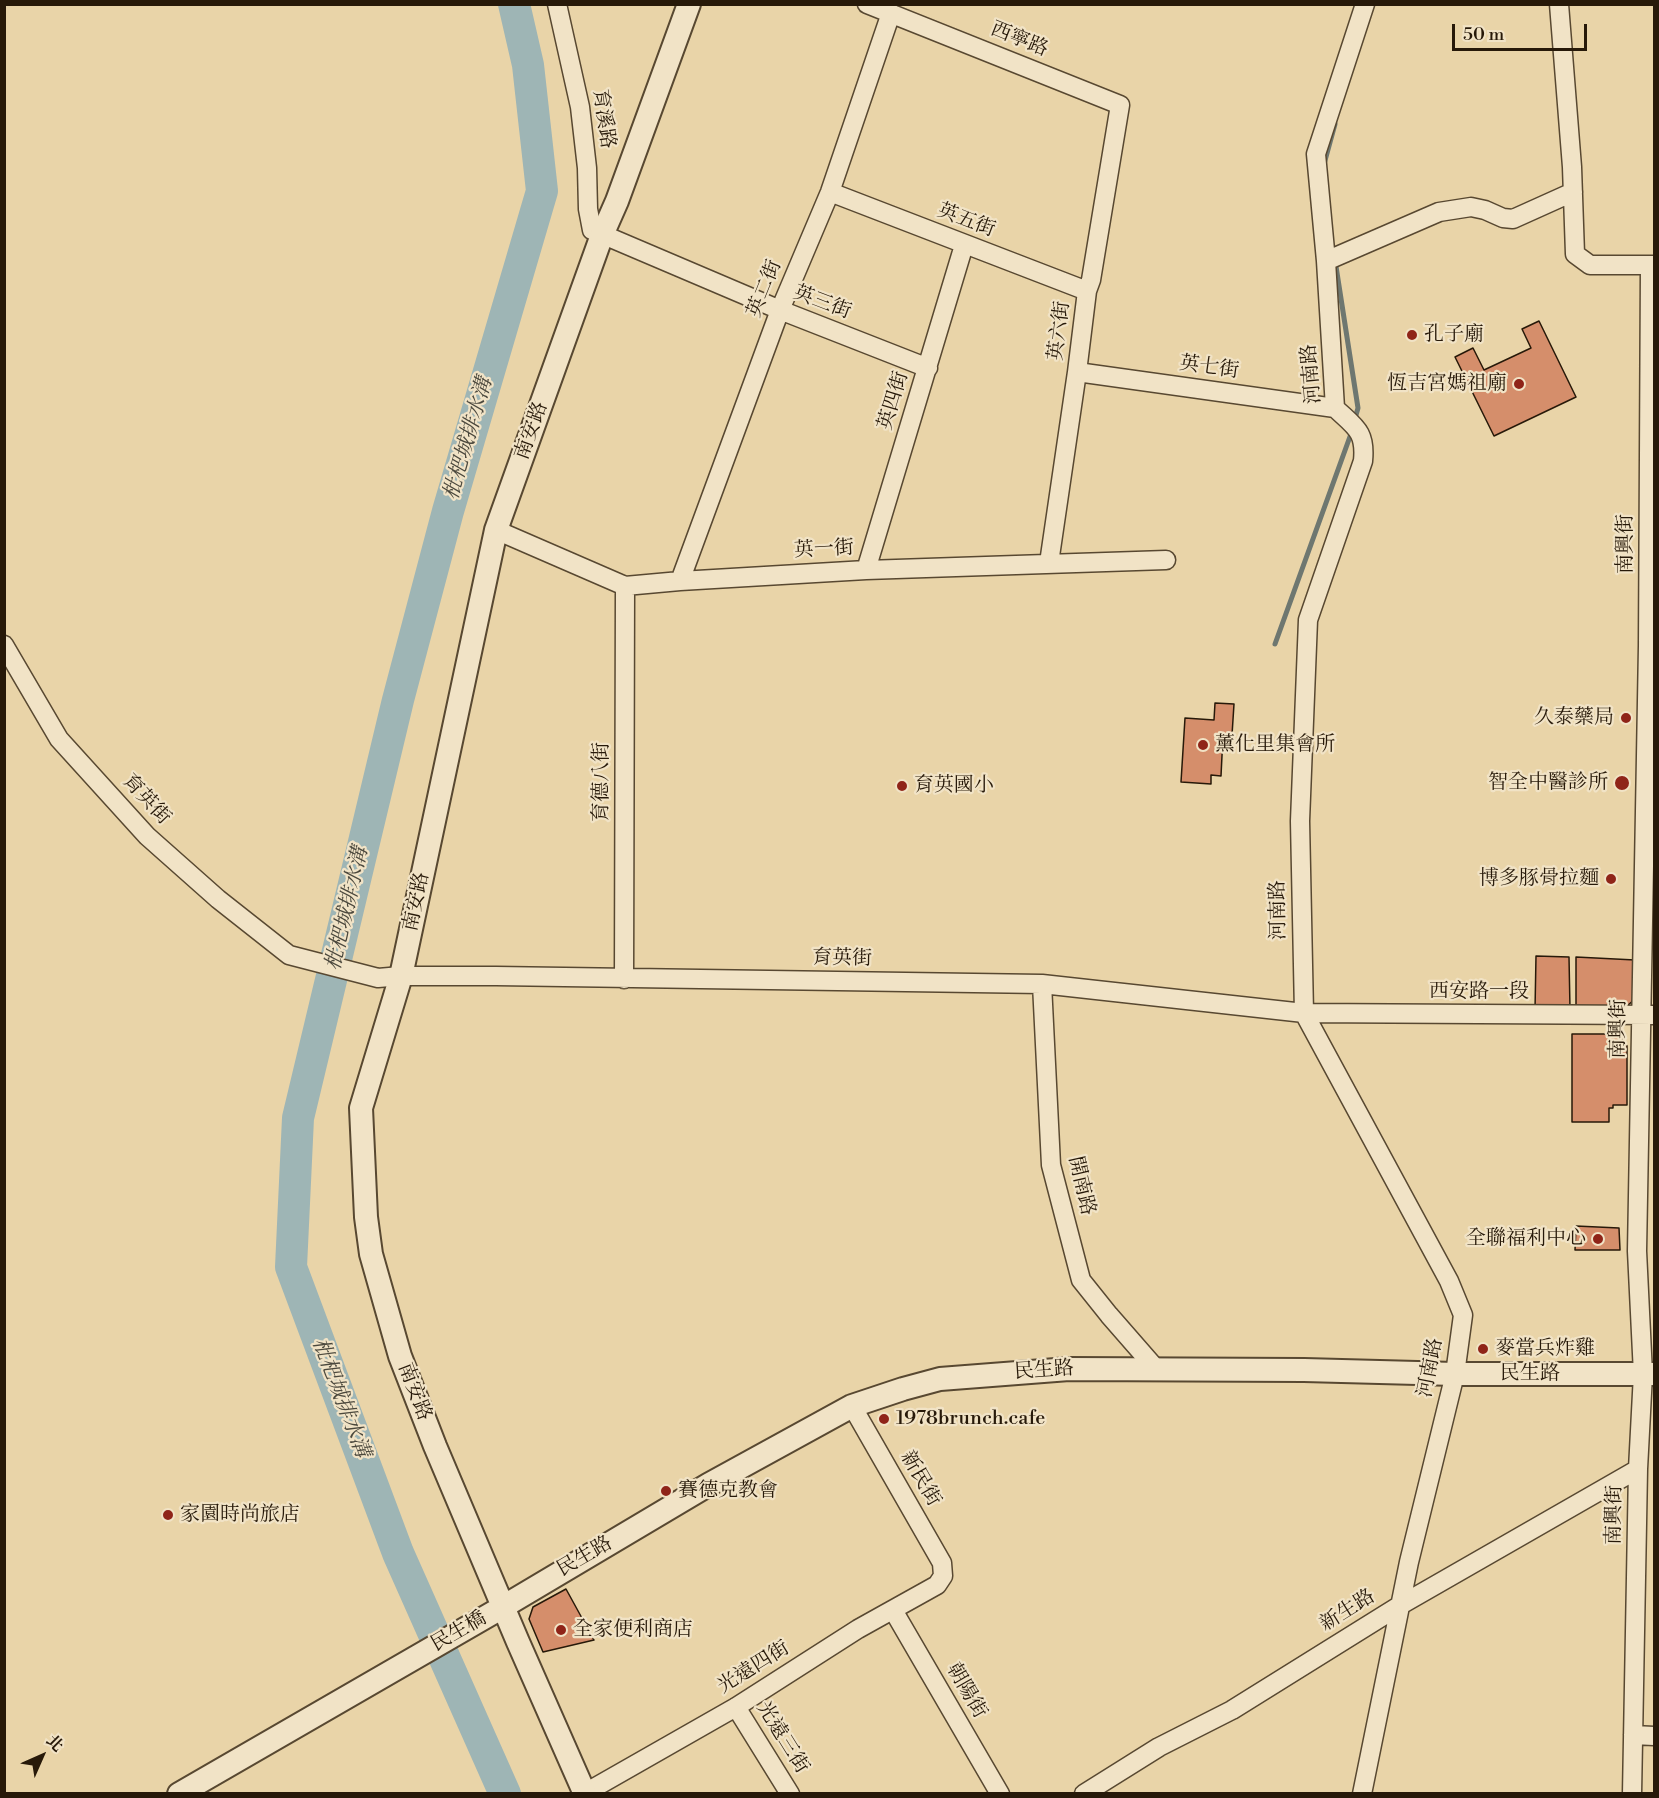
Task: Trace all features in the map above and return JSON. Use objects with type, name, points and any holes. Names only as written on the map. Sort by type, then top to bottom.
[{"type":"street","name":"育溪路","points":[[557,4],[580,107],[587,168],[588,209],[592,230],[602,235]]},
{"type":"street","name":"南安路","points":[[585,1793],[500,1609],[400,1356],[371,1254],[366,1217],[361,1108],[401,976],[496,530],[602,235],[617,201],[689,4]]},
{"type":"street","name":"西寧路","points":[[867,4],[1120,105]]},
{"type":"street","name":"河南路","points":[[1362,1794],[1400,1606],[1455,1374],[1463,1315],[1449,1281],[1304,1014],[1300,821],[1308,620],[1363,460],[1365,446],[1360,432],[1335,408],[1326,261],[1316,154],[1365,4]]},
{"type":"street","points":[[1559,4],[1573,192],[1575,254],[1590,265],[1652,266]]},
{"type":"street","name":"英二街","points":[[680,581],[780,310],[830,192],[891,13]]},
{"type":"street","name":"英六街","points":[[1049,563],[1087,291],[1091,280],[1120,105]]},
{"type":"street","name":"英五街","points":[[830,192],[1087,291]]},
{"type":"street","points":[[1326,261],[1439,212],[1471,207],[1503,218],[1514,219],[1573,192]]},
{"type":"street","name":"英三街","points":[[602,235],[780,310],[928,368]]},
{"type":"street","name":"英四街","points":[[866,570],[963,245]]},
{"type":"street","name":"南興街","points":[[1632,1794],[1638,1469],[1649,1374],[1637,1256],[1648,1015],[1652,266]]},
{"type":"street","name":"英七街","points":[[1077,372],[1335,408]]},
{"type":"street","name":"英一街","points":[[496,530],[625,586],[866,570],[1166,560]]},
{"type":"street","name":"育德八街","points":[[624,978],[625,586]]},
{"type":"street","name":"育英街","points":[[4,645],[59,739],[139,827],[218,899],[289,955],[378,978],[401,976],[624,978],[1042,984],[1304,1014]]},
{"type":"street","name":"開南路","points":[[1042,984],[1051,1165],[1081,1280],[1108,1315],[1157,1370]]},
{"type":"street","name":"西安路一段","points":[[1304,1014],[1648,1015]]},
{"type":"street","name":"民生路","points":[[500,1609],[708,1485],[852,1406],[940,1379],[1069,1369],[1649,1374]]},
{"type":"street","name":"新民街","points":[[852,1406],[942,1563],[943,1576]]},
{"type":"street","name":"新生路","points":[[1083,1794],[1159,1747],[1232,1710],[1400,1606],[1638,1469]]},
{"type":"street","name":"光遠四街","points":[[585,1793],[736,1707],[858,1629],[937,1585],[943,1576]]},
{"type":"street","name":"民生橋","points":[[179,1794],[500,1609]]},
{"type":"street","name":"朝陽街","points":[[893,1610],[1000,1794]]},
{"type":"street","name":"光遠三街","points":[[736,1707],[790,1794]]},
{"type":"street","points":[[1633,1735],[1654,1736]]},
{"type":"building","name":"恆吉宮媽祖廟","points":[[1539,321],[1576,397],[1494,436],[1455,357],[1473,348],[1484,370],[1531,348],[1522,329]]},
{"type":"building","name":"薰化里集會所","points":[[1215,703],[1234,704],[1232,735],[1223,735],[1221,776],[1211,775],[1211,784],[1181,782],[1185,718],[1214,720]]},
{"type":"building","points":[[1536,956],[1569,957],[1570,1009],[1535,1010]]},
{"type":"building","points":[[1576,957],[1635,960],[1637,997],[1626,1007],[1576,1006]]},
{"type":"building","points":[[1572,1034],[1618,1034],[1627,1046],[1627,1105],[1613,1105],[1613,1108],[1609,1108],[1609,1122],[1572,1122]]},
{"type":"building","name":"全聯福利中心","points":[[1576,1226],[1619,1228],[1620,1250],[1575,1250]]},
{"type":"building","name":"全家便利商店","points":[[566,1589],[594,1640],[543,1652],[529,1619],[533,1607]]},
{"type":"waterway","name":"枇杷城排水溝","points":[[505,1794],[398,1553],[291,1267],[298,1118],[398,700],[448,511],[542,191],[528,65],[514,4]]},
{"type":"waterway","points":[[1324,164],[1335,124]]},
{"type":"waterway","points":[[1335,260],[1358,408],[1354,422]]},
{"type":"waterway","points":[[1275,644],[1352,431]]},
{"type":"place","name":"孔子廟","points":[[1412,335]]},
{"type":"place","name":"恆吉宮媽祖廟","points":[[1519,384]]},
{"type":"place","name":"久泰藥局","points":[[1626,718]]},
{"type":"place","name":"薰化里集會所","points":[[1203,745]]},
{"type":"place","name":"智全中醫診所","points":[[1622,783]]},
{"type":"place","name":"育英國小","points":[[902,786]]},
{"type":"place","name":"博多豚骨拉麵","points":[[1611,879]]},
{"type":"place","name":"全聯福利中心","points":[[1598,1239]]},
{"type":"place","name":"麥當兵炸雞","points":[[1483,1349]]},
{"type":"place","name":"1978brunch.cafe","points":[[884,1419]]},
{"type":"place","name":"賽德克教會","points":[[666,1491]]},
{"type":"place","name":"家園時尚旅店","points":[[168,1515]]},
{"type":"place","name":"全家便利商店","points":[[561,1630]]}]
